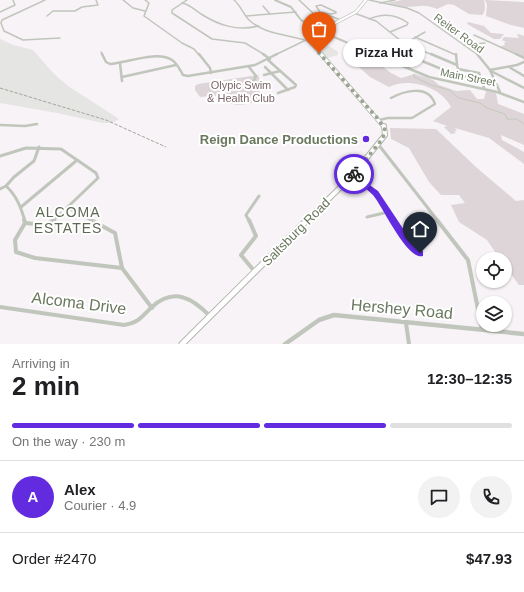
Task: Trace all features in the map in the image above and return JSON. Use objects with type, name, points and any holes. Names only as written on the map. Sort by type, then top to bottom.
[{"type":"main road","points":[[306,39],[354,14],[366,0]]},
{"type":"main road","name":"Saltsburg Road","points":[[182,344],[352,176],[386,133],[385,128],[379,120],[306,39]]},
{"type":"street","points":[[0,12],[15,5],[13,0]]},
{"type":"street","points":[[2,20],[45,0]]},
{"type":"street","points":[[47,16],[53,11],[75,11],[82,7],[98,5],[96,0]]},
{"type":"street","points":[[123,0],[137,10],[145,11]]},
{"type":"street","points":[[145,0],[149,3],[144,16],[182,43],[194,49],[210,68],[211,73]]},
{"type":"street","points":[[187,0],[172,10],[172,13],[209,37],[248,44],[269,59],[296,86],[278,93]]},
{"type":"street","points":[[234,0],[243,8],[246,16],[259,26],[273,33],[306,39]]},
{"type":"street","name":"Main Street","points":[[275,0],[291,7],[301,20],[320,31],[421,75],[500,92],[524,102]]},
{"type":"street","points":[[300,0],[314,14],[330,14],[336,12],[321,5],[316,6],[320,12],[330,14],[341,20]]},
{"type":"street","name":"Reiter Road","points":[[369,0],[412,10],[464,45],[479,56],[491,70],[500,92]]},
{"type":"street","points":[[378,3],[395,0]]},
{"type":"street","points":[[182,3],[187,4],[213,22],[241,29],[259,26]]},
{"type":"street","points":[[263,6],[270,14]]},
{"type":"street","points":[[246,16],[296,12]]},
{"type":"street","points":[[354,14],[376,21],[405,44],[457,65]]},
{"type":"street","points":[[369,19],[375,16],[393,14],[400,16],[408,23],[407,25],[390,32]]},
{"type":"street","points":[[0,17],[4,31],[19,39],[60,38]]},
{"type":"street","points":[[382,57],[425,32]]},
{"type":"street","points":[[474,35],[524,58]]},
{"type":"street","points":[[415,38],[456,54],[458,69],[479,74],[484,88]]},
{"type":"street","points":[[101,52],[108,63],[120,63],[160,56],[170,59],[184,75],[211,73],[249,67],[269,59],[306,39]]},
{"type":"street","points":[[464,45],[487,42]]},
{"type":"street","points":[[394,50],[456,75],[482,80]]},
{"type":"street","points":[[491,70],[509,67],[524,62]]},
{"type":"street","points":[[120,63],[122,81]]},
{"type":"street","points":[[122,77],[176,65]]},
{"type":"street","points":[[227,90],[253,84],[256,76],[249,67]]},
{"type":"street","points":[[265,67],[288,90]]},
{"type":"street","points":[[509,67],[524,76]]},
{"type":"street","points":[[264,75],[280,70]]},
{"type":"street","points":[[491,70],[524,88]]},
{"type":"street","points":[[379,120],[388,118],[412,118],[435,104],[431,97],[414,89],[406,90],[391,98]]},
{"type":"street","points":[[0,125],[25,126],[37,124]]},
{"type":"street","points":[[378,144],[468,260],[476,299]]},
{"type":"street","points":[[0,156],[18,149],[34,147],[61,149],[76,161],[96,173],[98,178],[50,224],[25,223]]},
{"type":"street","points":[[0,189],[6,186],[14,177],[34,161],[39,147]]},
{"type":"street","points":[[21,207],[76,161]]},
{"type":"street","points":[[352,176],[370,188],[409,244],[420,253]]},
{"type":"street","points":[[6,186],[13,192],[21,207],[25,223],[16,236],[14,242],[16,252],[22,255],[106,268],[122,268]]},
{"type":"street","points":[[255,272],[241,255],[256,236],[246,215],[259,196]]},
{"type":"street","points":[[68,208],[115,233],[122,268],[152,308]]},
{"type":"street","points":[[85,217],[92,210]]},
{"type":"street","points":[[367,217],[388,212]]},
{"type":"street","name":"Alcoma Drive","points":[[0,307],[124,325],[136,322],[152,308],[169,297],[184,295],[198,304],[210,316]]},
{"type":"street","name":"Hershey Road","points":[[285,344],[319,320],[334,315],[476,329]]},
{"type":"street","points":[[406,323],[409,344]]},
{"type":"street","name":"Hershey Road","points":[[507,332],[524,334]]},
{"type":"shaded area","points":[[320,32],[335,38],[326,44],[338,52],[338,55],[327,58],[312,41],[311,38]]},
{"type":"shaded area","points":[[0,39],[13,45],[33,50],[54,74],[68,86],[119,119],[112,123],[103,123],[0,103]]},
{"type":"green space","points":[[402,0],[484,0],[485,10],[482,15],[469,14],[454,5],[448,4],[437,9],[428,6],[406,7],[387,3]]},
{"type":"green space","points":[[485,0],[524,2],[524,28],[486,16],[487,5]]},
{"type":"green space","points":[[468,22],[484,26],[491,33],[504,34],[500,39],[494,39],[467,24]]},
{"type":"green space","points":[[517,35],[524,36],[524,58],[499,47],[505,45],[504,43],[506,42],[502,40],[504,37],[519,38]]},
{"type":"green space","points":[[356,56],[373,62],[376,61],[391,73],[401,78],[415,74],[433,80],[439,85],[456,91],[470,90],[477,99],[484,99],[486,91],[496,93],[498,104],[524,114],[524,145],[501,135],[502,140],[524,152],[524,164],[489,138],[455,128],[457,131],[454,131],[456,133],[451,134],[444,127],[447,126],[433,121],[451,107],[440,94],[432,89],[415,84],[397,84],[389,87],[370,77],[350,59]]},
{"type":"green space","name":"Olypic Swim & Health Club","points":[[258,75],[260,80],[256,88],[264,96],[262,99],[253,103],[242,105],[232,104],[224,99],[223,95],[200,97],[195,90],[195,86],[198,84]]},
{"type":"green space","points":[[390,128],[436,129],[477,168],[516,201],[524,200],[524,285],[519,285],[512,276],[512,252],[495,252],[487,240],[459,222],[451,205],[465,203],[459,195],[441,195],[429,182],[409,148],[391,139]]},
{"type":"waterway","points":[[414,74],[414,77],[431,85],[449,90],[459,98],[480,103],[487,108],[505,114],[507,119],[517,119],[524,124]]},
{"type":"railway","points":[[0,88],[106,120],[166,147]]},
{"type":"way so far","points":[[319,53],[379,120],[386,133],[362,166],[354,174]]},
{"type":"place","name":"Pizza Hut","points":[[319,53]]},
{"type":"place","name":"Reign Dance Productions","points":[[366,139]]},
{"type":"district","name":"ALCOMA ESTATES","points":[[68,220]]},
{"type":"route","points":[[354,174],[352,176],[375,193],[409,244],[414,250],[420,253]]}]
